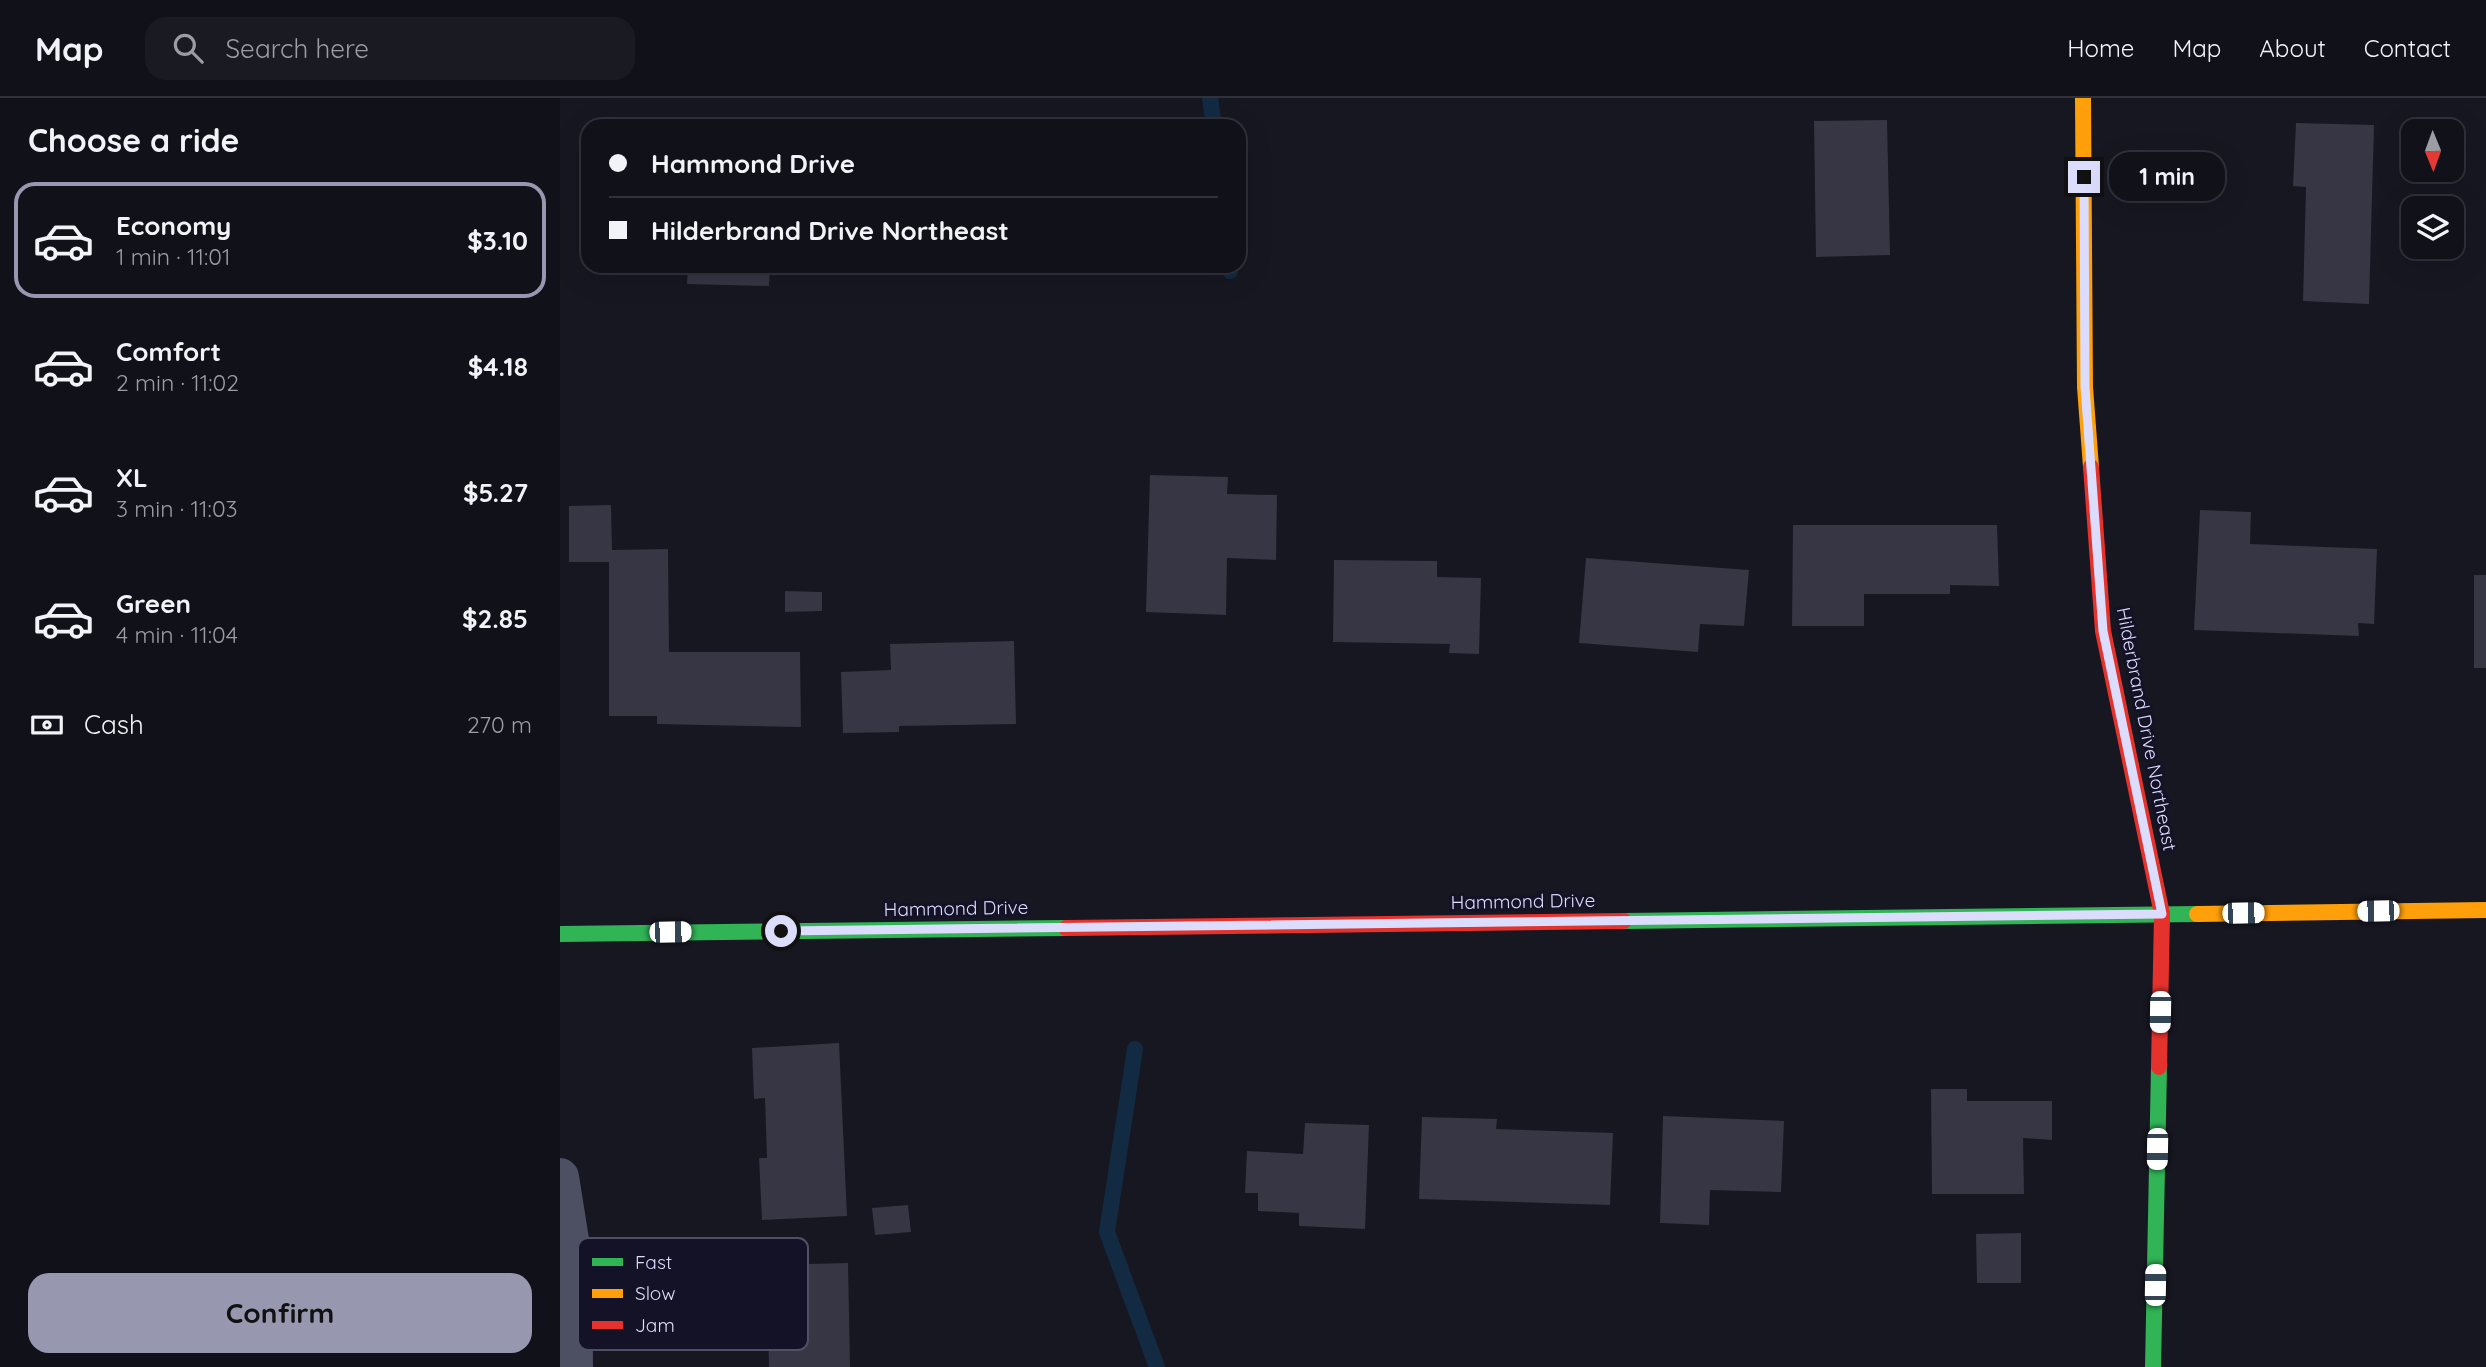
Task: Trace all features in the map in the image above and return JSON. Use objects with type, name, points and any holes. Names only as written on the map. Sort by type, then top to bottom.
[{"type":"street","name":"Hilderbrand Drive Northeast","points":[[2083,98],[2085,387],[2103,631],[2162,914],[2153,1367]]},
{"type":"street","name":"Hammond Drive","points":[[560,934],[2486,910]]},
{"type":"street","points":[[560,1177],[573,1259],[574,1367]]},
{"type":"building","points":[[1887,120],[1890,255],[1816,257],[1814,121]]},
{"type":"building","points":[[2296,123],[2374,125],[2369,304],[2303,301],[2306,187],[2293,186]]},
{"type":"building","points":[[688,273],[770,273],[769,286],[687,284]]},
{"type":"building","points":[[1150,475],[1228,477],[1227,494],[1277,495],[1276,560],[1227,558],[1226,615],[1146,612]]},
{"type":"building","points":[[611,505],[612,550],[668,549],[669,652],[800,652],[801,727],[657,724],[657,716],[609,716],[609,562],[569,562],[569,506]]},
{"type":"building","points":[[2200,510],[2251,512],[2250,544],[2377,549],[2374,624],[2358,623],[2359,636],[2194,630]]},
{"type":"building","points":[[1793,525],[1997,525],[1999,586],[1950,585],[1950,594],[1864,594],[1864,626],[1792,626]]},
{"type":"building","points":[[1586,558],[1749,570],[1744,626],[1700,624],[1698,652],[1579,643]]},
{"type":"building","points":[[1334,560],[1437,561],[1437,577],[1481,578],[1479,654],[1449,653],[1450,644],[1333,642]]},
{"type":"building","points":[[2474,575],[2486,575],[2486,668],[2474,668]]},
{"type":"building","points":[[785,591],[822,592],[822,611],[785,612]]},
{"type":"building","points":[[1014,641],[1016,724],[899,726],[899,732],[843,733],[841,672],[891,670],[890,644]]},
{"type":"building","points":[[839,1043],[847,1216],[762,1220],[759,1158],[767,1158],[765,1098],[754,1099],[752,1048]]},
{"type":"building","points":[[1931,1089],[1967,1089],[1967,1101],[2052,1101],[2052,1140],[2023,1138],[2024,1194],[1932,1194]]},
{"type":"building","points":[[1663,1116],[1784,1121],[1781,1192],[1710,1190],[1709,1225],[1660,1223]]},
{"type":"building","points":[[1422,1117],[1497,1119],[1496,1129],[1613,1133],[1610,1205],[1419,1199]]},
{"type":"building","points":[[1305,1123],[1369,1125],[1365,1229],[1299,1226],[1299,1213],[1258,1211],[1258,1193],[1245,1193],[1247,1151],[1303,1154]]},
{"type":"building","points":[[908,1205],[911,1232],[875,1235],[872,1208]]},
{"type":"building","points":[[2021,1233],[2021,1283],[1977,1283],[1976,1234]]},
{"type":"building","points":[[848,1263],[850,1367],[769,1367],[769,1350],[808,1350],[808,1264]]},
{"type":"waterway","points":[[1210,98],[1213,119]]},
{"type":"waterway","points":[[1135,1049],[1107,1232],[1157,1367]]},
{"type":"traffic: fast","points":[[1624,921],[2197,914]]},
{"type":"traffic: fast","points":[[560,934],[1066,928]]},
{"type":"traffic: fast","points":[[2153,1367],[2159,1067]]},
{"type":"traffic: slow","points":[[2083,98],[2085,387],[2091,467]]},
{"type":"traffic: slow","points":[[2197,914],[2486,910]]},
{"type":"traffic: jam","points":[[2091,467],[2103,631],[2162,914],[2159,1067]]},
{"type":"traffic: jam","points":[[1066,928],[1624,921]]},
{"type":"route","points":[[781,931],[2162,914],[2103,631],[2085,387],[2084,177]]}]
